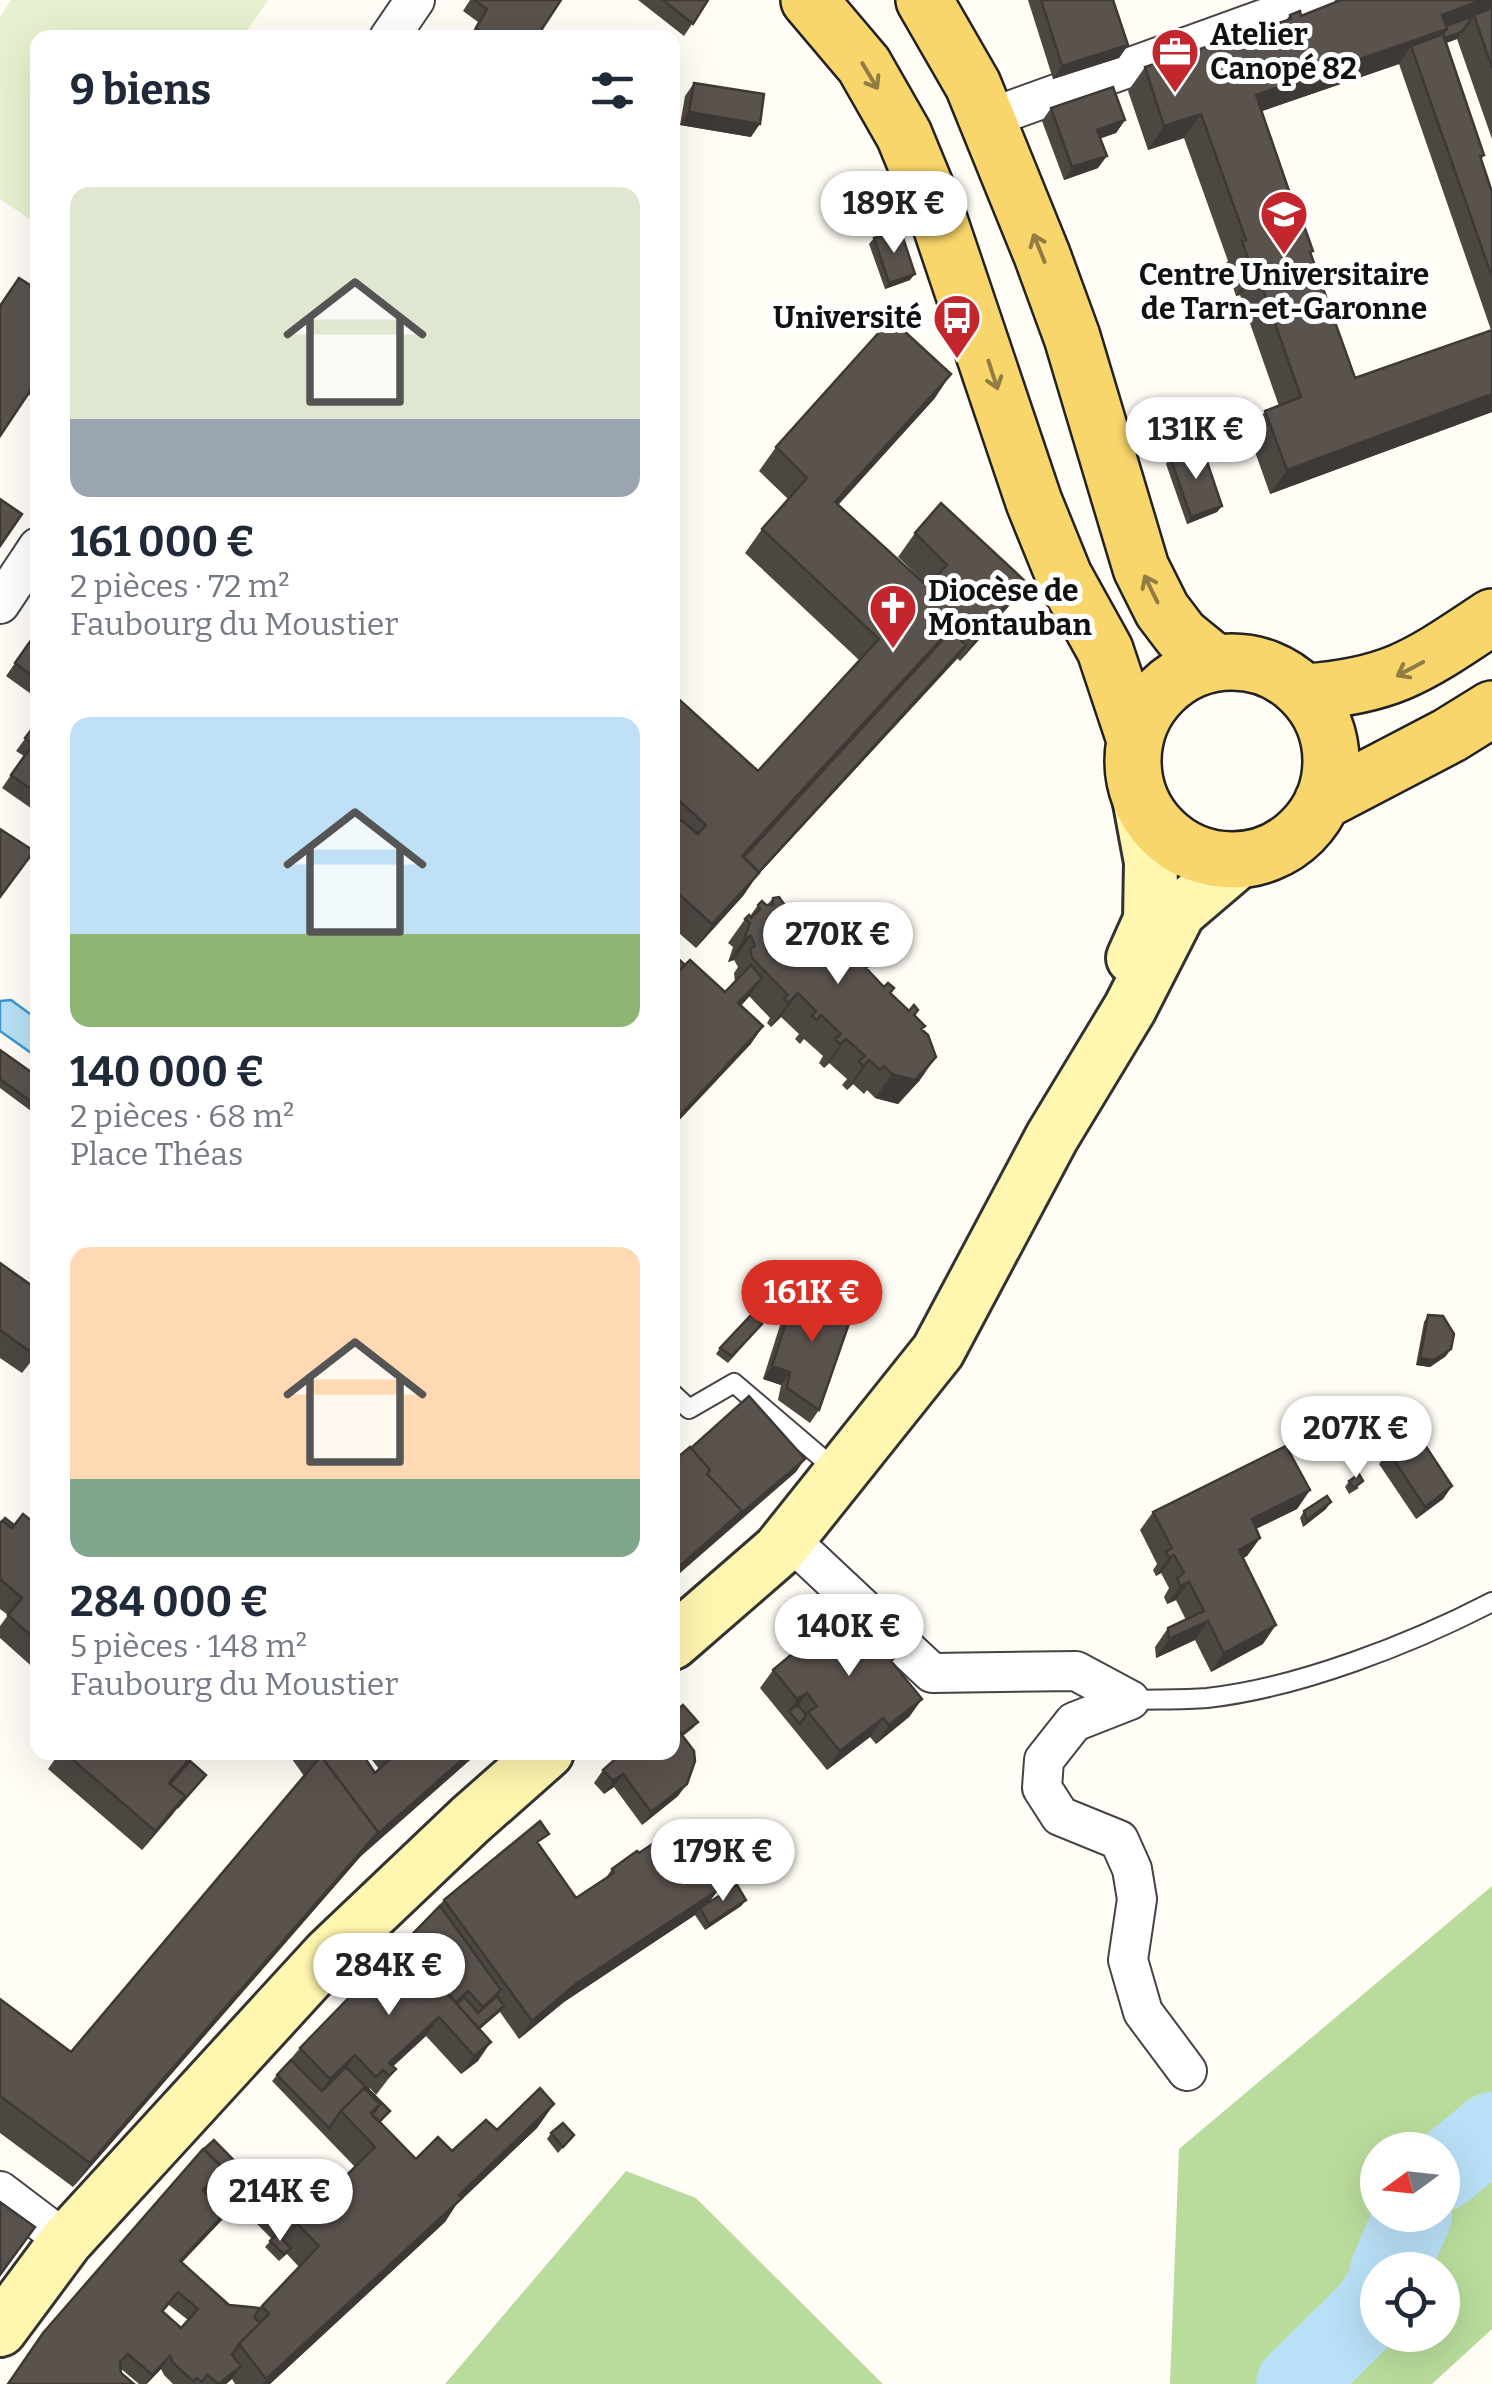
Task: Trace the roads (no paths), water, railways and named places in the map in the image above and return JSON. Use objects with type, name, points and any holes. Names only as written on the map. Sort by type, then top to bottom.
[{"type":"main road","points":[[808,0],[864,65],[904,135],[946,238],[1034,502],[1064,576],[1105,650],[1136,766],[1150,816],[1167,836],[1201,854],[1240,860],[1266,854],[1289,842],[1308,824],[1322,802],[1331,774],[1330,744],[1321,717],[1305,692],[1279,672],[1247,662],[1214,662],[1178,676],[1150,704],[1136,766],[1152,862],[1150,920],[1052,1137]]},
{"type":"main road","points":[[924,0],[973,84],[1072,337],[1140,568],[1181,636],[1214,662]]},
{"type":"main road","points":[[1305,692],[1351,689],[1395,677],[1492,617]]},
{"type":"main road","points":[[1322,802],[1450,736],[1492,709]]},
{"type":"main road","points":[[680,1636],[779,1550],[938,1351],[1052,1137],[1130,1008],[1178,912],[1240,860]]},
{"type":"main road","points":[[0,2330],[66,2241],[329,1954],[538,1760]]},
{"type":"street","points":[[394,30],[415,0]]},
{"type":"street","points":[[987,119],[1316,0]]},
{"type":"street","points":[[0,604],[30,559]]},
{"type":"street","points":[[788,1538],[932,1673],[1076,1671],[1130,1700]]},
{"type":"street","points":[[1130,1700],[1074,1722],[1044,1760],[1042,1788],[1060,1816],[1120,1840],[1132,1869],[1137,1899],[1128,1960],[1143,2012],[1187,2070]]},
{"type":"street","points":[[0,2192],[66,2241]]},
{"type":"lane","points":[[680,1400],[690,1409],[734,1383],[841,1473]]},
{"type":"lane","points":[[1130,1700],[1208,1698],[1299,1679],[1443,1627],[1492,1602]]},
{"type":"water","points":[[11,1000],[30,1014],[30,1052],[0,1031],[0,1001]]},
{"type":"waterway","points":[[1460,2157],[1492,2131]]},
{"type":"waterway","points":[[1397,2252],[1406,2232]]},
{"type":"waterway","points":[[1295,2384],[1360,2320]]},
{"type":"place","name":"Atelier Canopé 82","points":[[1175,94]]},
{"type":"place","name":"Centre Universitaire de Tarn-et-Garonne","points":[[1284,256]]},
{"type":"place","name":"Université","points":[[957,360]]},
{"type":"place","name":"Diocèse de Montauban","points":[[893,650]]}]
